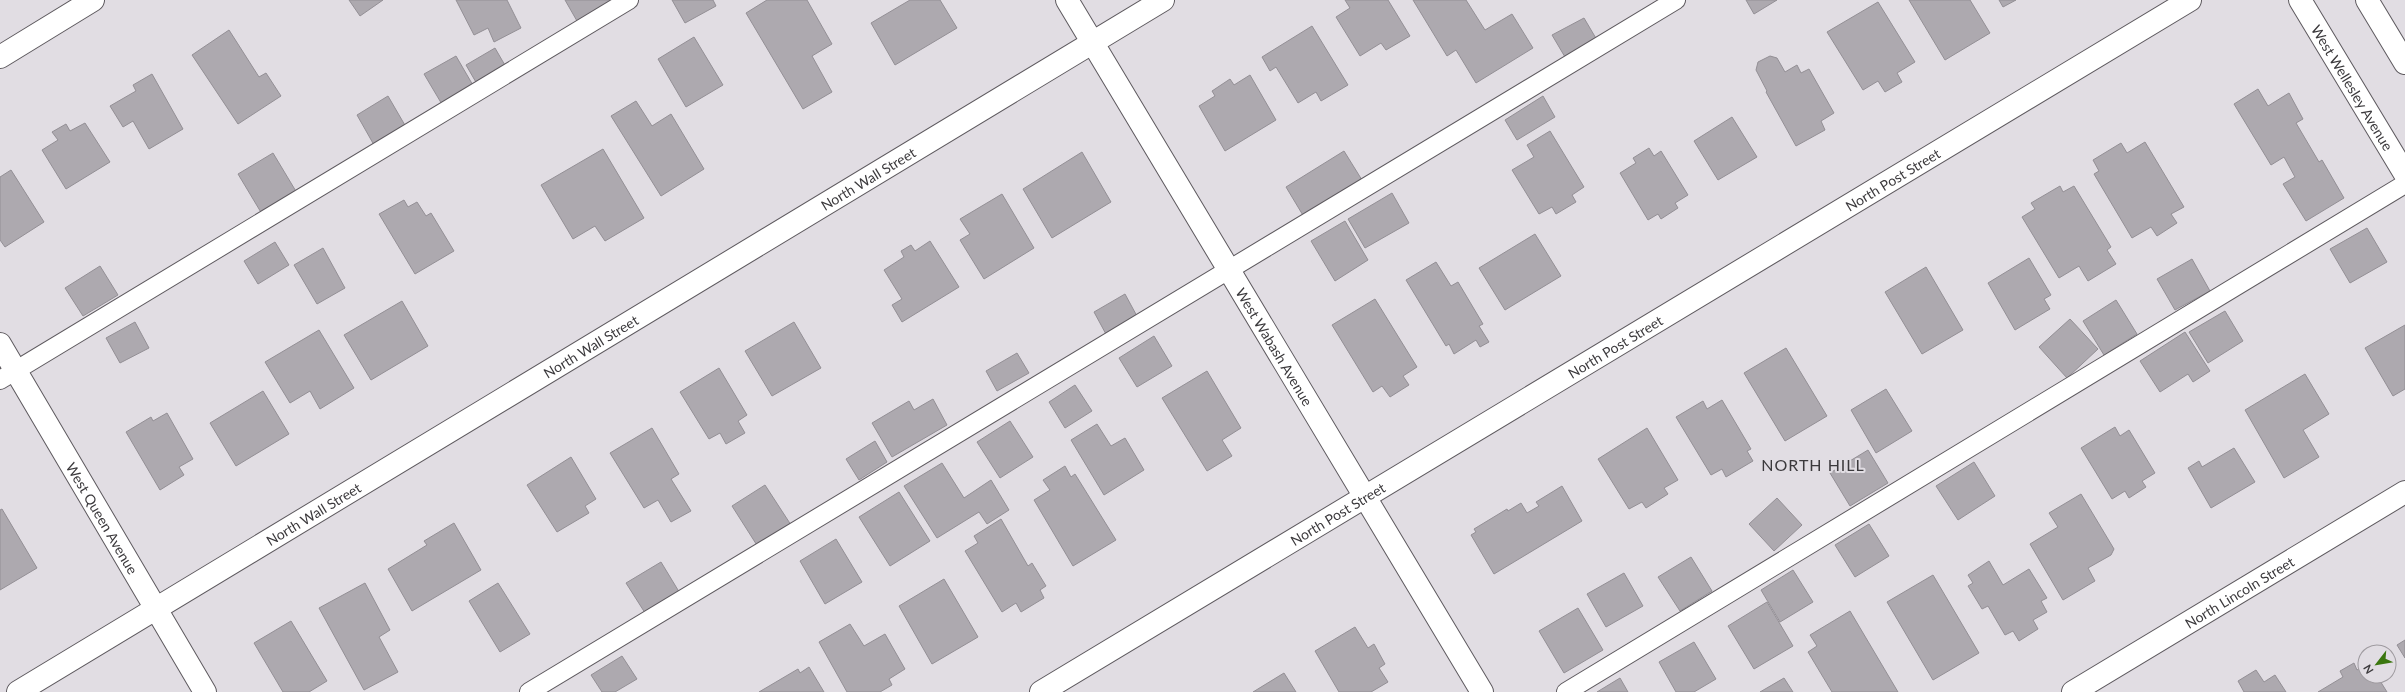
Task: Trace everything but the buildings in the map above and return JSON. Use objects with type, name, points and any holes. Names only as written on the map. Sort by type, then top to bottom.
[{"type":"street","points":[[0,57],[93,0]]},
{"type":"street","name":"West Wabash Avenue","points":[[1067,0],[1482,692]]},
{"type":"street","name":"North Wall Street","points":[[18,692],[1163,0]]},
{"type":"street","name":"North Post Street","points":[[1041,692],[2190,0]]},
{"type":"street","name":"West Wellesley Avenue","points":[[2300,0],[2405,174]]},
{"type":"street","points":[[2367,0],[2405,63]]},
{"type":"street","name":"West Queen Avenue","points":[[0,344],[8,375],[156,608],[205,692]]},
{"type":"street","name":"North Lincoln Street","points":[[2073,692],[2405,492]]},
{"type":"lane","points":[[8,375],[629,0]]},
{"type":"lane","points":[[529,692],[1230,271],[1676,0]]},
{"type":"lane","points":[[1566,692],[2405,184]]},
{"type":"district","name":"NORTH HILL","points":[[1813,464]]}]
